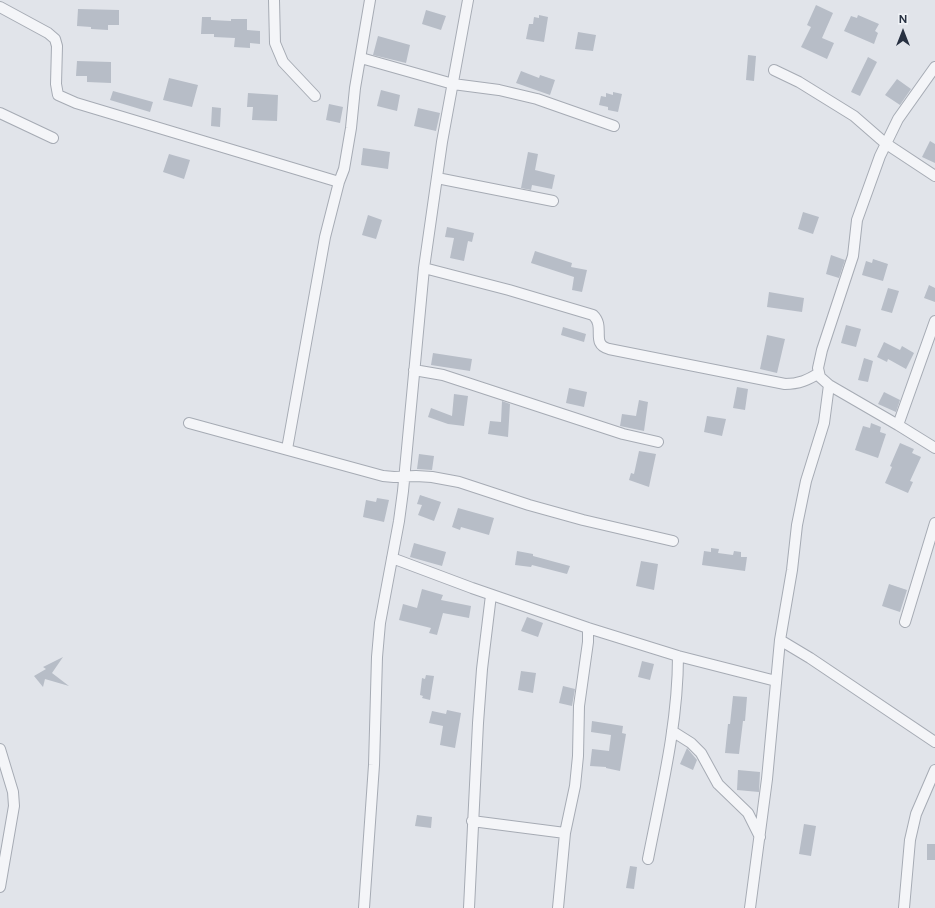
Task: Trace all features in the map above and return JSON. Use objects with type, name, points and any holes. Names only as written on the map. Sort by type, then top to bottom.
[{"type":"street","points":[[274,0],[275,43],[283,62],[315,96]]},
{"type":"street","points":[[287,449],[325,237],[339,182],[344,169],[351,128],[355,88],[370,0]]},
{"type":"street","points":[[364,908],[374,766],[377,657],[380,623],[399,521],[405,477],[424,268],[437,178],[468,0]]},
{"type":"street","points":[[0,7],[48,33],[55,39],[57,46],[56,84],[58,95],[83,106],[339,182]]},
{"type":"street","points":[[361,58],[453,84],[499,90],[537,100],[614,126]]},
{"type":"street","points":[[935,67],[898,119],[885,143],[857,220],[853,256],[822,350],[818,368],[820,377],[829,385],[935,448]]},
{"type":"street","points":[[774,70],[799,82],[854,116],[885,143],[935,176]]},
{"type":"street","points":[[0,113],[53,138]]},
{"type":"street","points":[[437,178],[553,201]]},
{"type":"street","points":[[424,268],[509,290],[593,315],[599,324],[599,343],[602,347],[609,349],[779,383],[796,384],[810,379],[819,373]]},
{"type":"street","points":[[898,425],[935,321]]},
{"type":"street","points":[[414,370],[443,375],[622,434],[658,442]]},
{"type":"street","points":[[750,908],[767,779],[780,640],[792,570],[797,525],[806,481],[824,423],[829,385]]},
{"type":"street","points":[[189,423],[383,476],[432,477],[459,482],[583,520],[674,541]]},
{"type":"street","points":[[905,622],[935,523]]},
{"type":"street","points":[[392,558],[491,595],[588,628],[678,656],[776,681]]},
{"type":"street","points":[[468,908],[482,670],[491,595]]},
{"type":"street","points":[[558,908],[565,834],[575,786],[578,756],[579,706],[588,642],[588,628]]},
{"type":"street","points":[[780,640],[810,658],[935,742]]},
{"type":"street","points":[[648,859],[668,759],[677,691],[678,656]]},
{"type":"street","points":[[672,731],[701,753],[718,784],[748,813],[760,837]]},
{"type":"street","points":[[0,749],[13,792],[14,806],[0,887]]},
{"type":"street","points":[[904,908],[910,840],[916,814],[935,770]]},
{"type":"street","points":[[472,821],[565,834]]},
{"type":"building","points":[[816,5],[833,13],[822,38],[834,43],[827,59],[801,47],[811,27],[807,25]]},
{"type":"building","points":[[78,9],[119,10],[119,25],[108,25],[108,30],[77,26]]},
{"type":"building","points":[[426,10],[446,16],[441,30],[422,24]]},
{"type":"building","points":[[539,15],[548,17],[544,42],[526,39],[529,24],[533,24],[534,17],[539,18]]},
{"type":"building","points":[[858,15],[879,24],[875,31],[878,33],[874,44],[844,31],[851,16],[857,18]]},
{"type":"building","points":[[202,17],[211,17],[211,20],[231,21],[231,19],[247,19],[247,30],[260,31],[260,44],[250,43],[250,48],[234,47],[235,38],[214,37],[214,34],[201,34]]},
{"type":"building","points":[[578,32],[596,35],[593,51],[575,49]]},
{"type":"building","points":[[378,36],[410,45],[406,63],[373,55]]},
{"type":"building","points":[[748,55],[756,56],[754,81],[746,80]]},
{"type":"building","points":[[868,57],[877,62],[860,96],[851,92]]},
{"type":"building","points":[[77,61],[111,62],[111,83],[87,82],[87,76],[76,76]]},
{"type":"building","points":[[521,71],[539,78],[540,75],[555,80],[550,95],[516,83]]},
{"type":"building","points":[[169,78],[198,85],[192,107],[163,100]]},
{"type":"building","points":[[897,79],[911,89],[900,105],[885,95]]},
{"type":"building","points":[[381,90],[400,95],[397,111],[377,106]]},
{"type":"building","points":[[113,91],[153,102],[150,112],[110,100]]},
{"type":"building","points":[[613,92],[622,94],[618,112],[608,110],[608,107],[599,105],[601,96],[606,97],[606,93],[613,95]]},
{"type":"building","points":[[248,93],[278,95],[277,121],[252,120],[253,107],[247,107]]},
{"type":"building","points":[[329,104],[343,107],[340,123],[326,120]]},
{"type":"building","points":[[212,107],[221,108],[220,127],[211,126]]},
{"type":"building","points":[[418,108],[440,113],[436,131],[414,126]]},
{"type":"building","points":[[930,141],[935,144],[935,163],[922,157]]},
{"type":"building","points":[[363,148],[390,152],[388,169],[361,165]]},
{"type":"building","points":[[528,152],[538,154],[535,170],[555,175],[552,189],[532,185],[531,190],[521,188]]},
{"type":"building","points":[[169,154],[190,160],[184,179],[163,172]]},
{"type":"building","points":[[803,212],[819,217],[813,234],[798,229]]},
{"type":"building","points":[[368,215],[382,220],[376,239],[362,235]]},
{"type":"building","points":[[447,227],[474,233],[472,242],[468,241],[464,261],[450,258],[454,238],[445,237]]},
{"type":"building","points":[[535,251],[572,263],[571,267],[587,270],[582,292],[572,290],[574,277],[531,263]]},
{"type":"building","points":[[831,255],[845,260],[839,278],[826,274]]},
{"type":"building","points":[[873,259],[888,264],[883,281],[862,275],[866,261],[872,263]]},
{"type":"building","points":[[929,285],[935,288],[935,302],[924,298]]},
{"type":"building","points":[[888,288],[899,291],[892,313],[881,310]]},
{"type":"building","points":[[769,292],[804,298],[802,312],[767,307]]},
{"type":"building","points":[[846,325],[861,329],[856,347],[841,343]]},
{"type":"building","points":[[563,327],[586,334],[584,342],[561,335]]},
{"type":"building","points":[[767,335],[785,339],[777,373],[760,369]]},
{"type":"building","points":[[884,342],[900,350],[902,346],[914,353],[906,369],[888,359],[887,362],[877,357]]},
{"type":"building","points":[[433,353],[472,359],[470,371],[431,365]]},
{"type":"building","points":[[864,358],[873,361],[868,382],[858,380]]},
{"type":"building","points":[[737,387],[748,389],[745,410],[733,408]]},
{"type":"building","points":[[569,388],[587,392],[584,407],[566,403]]},
{"type":"building","points":[[884,392],[900,400],[896,412],[878,404]]},
{"type":"building","points":[[454,394],[468,396],[464,426],[448,424],[428,417],[431,408],[452,416]]},
{"type":"building","points":[[639,400],[648,402],[644,431],[620,426],[622,414],[636,416]]},
{"type":"building","points":[[502,401],[510,404],[508,437],[488,434],[490,421],[501,422]]},
{"type":"building","points":[[707,416],[726,419],[722,436],[704,432]]},
{"type":"building","points":[[871,423],[881,427],[880,432],[886,434],[878,458],[855,450],[863,426],[870,428]]},
{"type":"building","points":[[900,443],[914,449],[912,453],[921,457],[910,481],[913,482],[908,493],[885,483],[892,467],[890,466]]},
{"type":"building","points":[[639,451],[656,454],[649,487],[629,480],[631,473],[634,474]]},
{"type":"building","points":[[419,454],[434,456],[432,470],[417,469]]},
{"type":"building","points":[[420,495],[441,502],[434,521],[418,515],[422,505],[417,504]]},
{"type":"building","points":[[377,498],[389,500],[384,522],[363,517],[366,500],[376,502]]},
{"type":"building","points":[[458,508],[494,518],[489,535],[461,527],[460,530],[452,527]]},
{"type":"building","points":[[414,543],[446,552],[442,566],[410,557]]},
{"type":"building","points":[[711,548],[719,549],[718,553],[733,555],[734,551],[741,552],[741,557],[747,557],[745,571],[702,565],[704,551],[711,552]]},
{"type":"building","points":[[517,551],[533,554],[533,556],[570,566],[567,574],[532,565],[531,567],[515,565]]},
{"type":"building","points":[[641,561],[658,564],[654,590],[636,586]]},
{"type":"building","points":[[889,584],[907,590],[900,612],[882,606]]},
{"type":"building","points":[[422,589],[443,595],[441,600],[471,606],[469,618],[443,613],[437,635],[429,633],[431,628],[399,620],[403,604],[417,608]]},
{"type":"building","points":[[527,617],[543,623],[538,637],[521,631]]},
{"type":"building","points":[[63,657],[52,673],[69,686],[45,679],[43,687],[34,676],[46,669],[43,667]]},
{"type":"building","points":[[642,661],[654,664],[650,680],[638,677]]},
{"type":"building","points":[[521,671],[536,673],[533,693],[518,690]]},
{"type":"building","points":[[426,675],[434,676],[430,700],[422,698],[423,696],[420,695],[422,678],[425,679]]},
{"type":"building","points":[[563,686],[575,689],[572,706],[559,703]]},
{"type":"building","points":[[733,696],[747,697],[745,721],[743,721],[739,754],[725,753]]},
{"type":"building","points":[[447,710],[461,713],[455,748],[440,745],[443,726],[429,723],[432,711],[446,714]]},
{"type":"building","points":[[592,721],[623,726],[622,733],[626,734],[620,771],[606,767],[590,766],[592,749],[609,751],[611,735],[591,732]]},
{"type":"building","points":[[687,748],[697,760],[693,770],[680,764]]},
{"type":"building","points":[[738,770],[760,772],[759,792],[737,790]]},
{"type":"building","points":[[417,815],[432,817],[431,828],[415,826]]},
{"type":"building","points":[[804,824],[816,826],[811,856],[799,854]]},
{"type":"building","points":[[927,844],[935,844],[935,860],[927,860]]},
{"type":"building","points":[[630,866],[637,867],[634,889],[626,888]]}]
